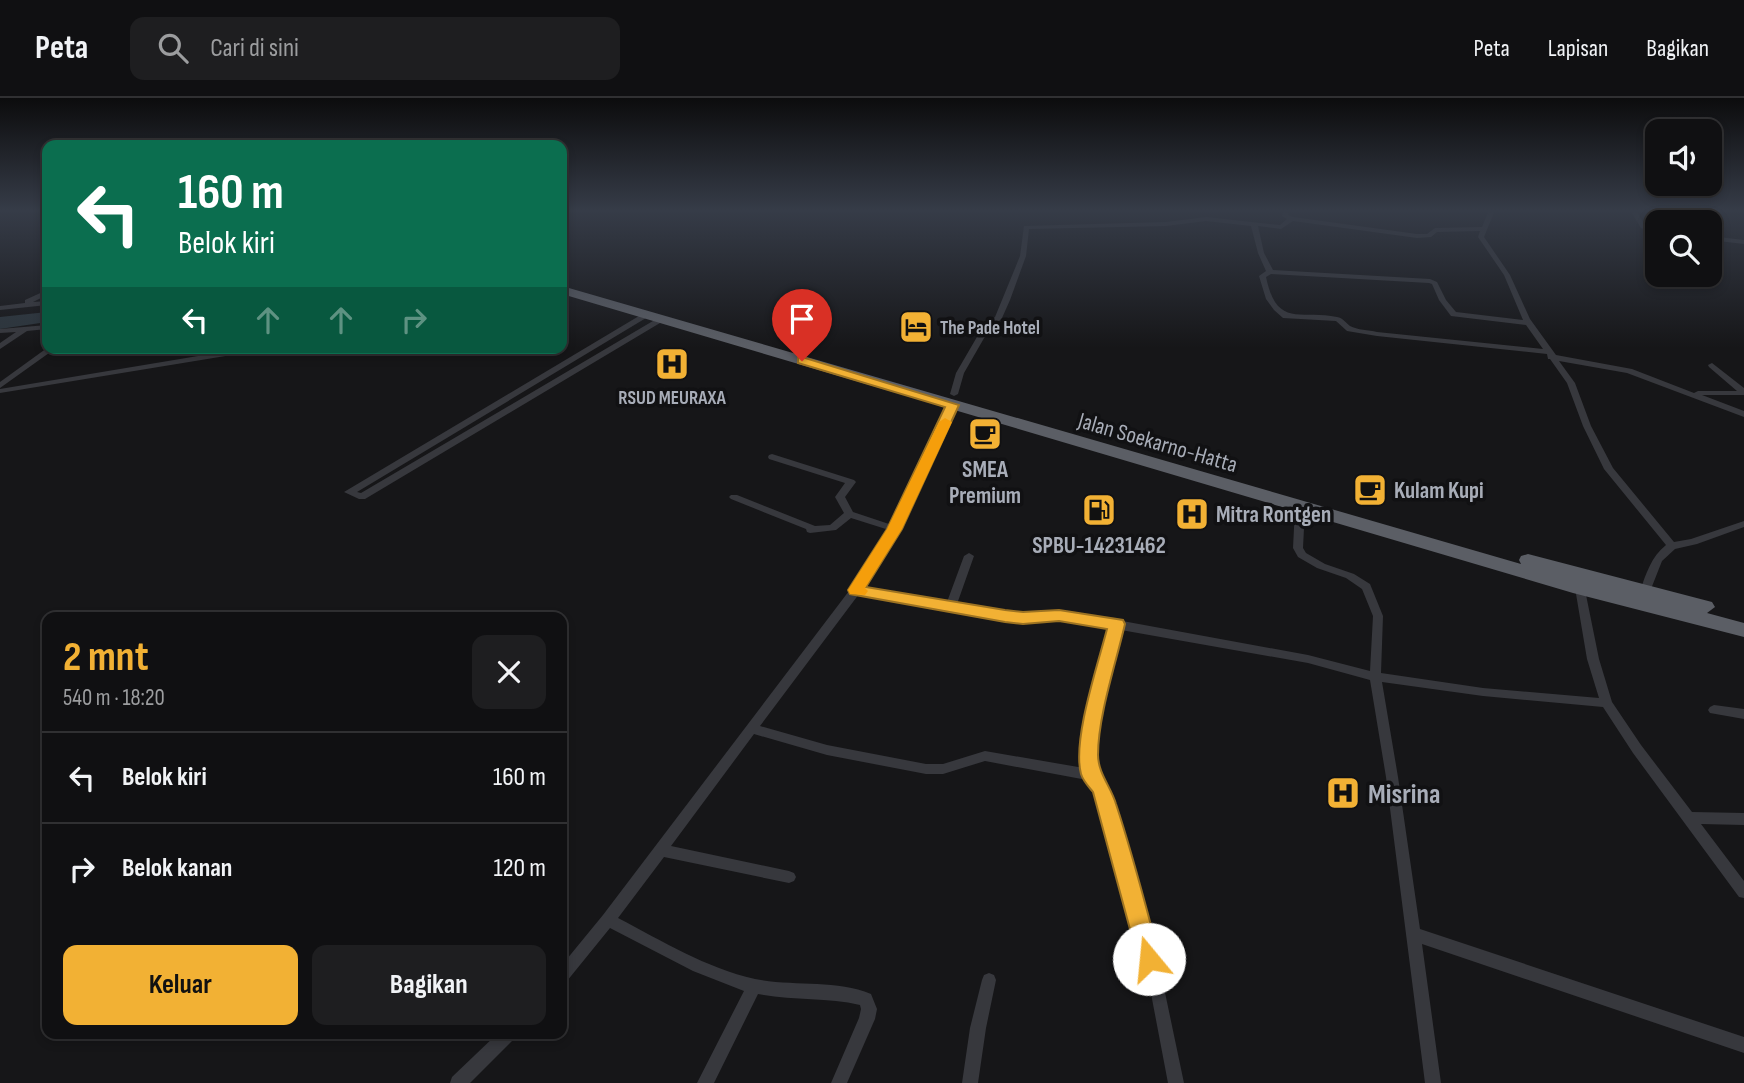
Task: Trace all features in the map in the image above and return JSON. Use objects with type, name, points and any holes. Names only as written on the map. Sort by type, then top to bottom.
[{"type":"highway","name":"Jalan Soekarno-Hatta","points":[[567,283],[1300,508],[1351,516],[1744,617]]},
{"type":"highway","name":"Jalan Soekarno-Hatta","points":[[567,291],[1351,516],[1580,588],[1744,630]]},
{"type":"street","points":[[567,970],[608,920],[856,590],[894,529],[953,400],[960,373],[984,332],[998,318],[1023,256]]},
{"type":"street","points":[[1262,256],[1270,272]]},
{"type":"street","points":[[1494,256],[1507,275],[1530,323],[1571,383],[1587,426],[1609,469],[1672,546]]},
{"type":"street","points":[[1530,323],[1454,314],[1435,283],[1430,282],[1270,272],[1262,275],[1264,287],[1279,312],[1286,316],[1338,319],[1350,329],[1377,334],[1550,354],[1607,365],[1653,378],[1744,414]]},
{"type":"street","points":[[21,305],[42,294]]},
{"type":"street","points":[[0,308],[42,303]]},
{"type":"street","points":[[654,317],[362,497],[349,492],[654,317]]},
{"type":"street","points":[[0,331],[42,327]]},
{"type":"street","points":[[0,347],[27,328]]},
{"type":"street","points":[[0,388],[44,354]]},
{"type":"street","points":[[0,388],[223,354]]},
{"type":"street","points":[[1712,365],[1744,393]]},
{"type":"street","points":[[1692,393],[1744,393]]},
{"type":"street","points":[[772,457],[848,480],[850,485],[840,497],[849,514],[894,529]]},
{"type":"street","points":[[734,497],[811,528],[833,528],[849,514]]},
{"type":"street","points":[[1300,508],[1298,548],[1302,555],[1321,566],[1350,576],[1366,587],[1376,609],[1378,626],[1375,677],[1392,777],[1433,1083]]},
{"type":"street","points":[[1645,591],[1652,569],[1665,550],[1744,524]]},
{"type":"street","points":[[951,607],[969,556]]},
{"type":"street","points":[[1580,588],[1593,659],[1606,703],[1744,892]]},
{"type":"street","points":[[856,590],[1014,617],[1059,615],[1117,624],[1308,659],[1375,677],[1483,692],[1606,703]]},
{"type":"street","points":[[1117,624],[1088,755],[1091,775],[1102,789],[1117,838],[1156,983],[1177,1083]]},
{"type":"street","points":[[1714,710],[1744,714]]},
{"type":"street","points":[[752,729],[827,750],[926,769],[943,769],[985,756],[1091,775]]},
{"type":"street","points":[[1690,818],[1744,819]]},
{"type":"street","points":[[661,850],[789,877]]},
{"type":"street","points":[[608,920],[681,958],[754,986],[807,994],[851,994],[866,999],[869,1009],[867,1019],[839,1083]]},
{"type":"street","points":[[1413,934],[1744,1045]]},
{"type":"street","points":[[970,1083],[989,980]]},
{"type":"street","points":[[705,1083],[754,986]]},
{"type":"street","points":[[458,1083],[504,1039]]},
{"type":"waterway","points":[[0,323],[42,318]]},
{"type":"slow traffic","points":[[860,591],[856,590],[894,529],[945,422]]},
{"type":"place","name":"The Pade Hotel","points":[[916,327]]},
{"type":"place","name":"RSUD MEURAXA","points":[[672,364]]},
{"type":"place","name":"SMEA Premium","points":[[985,434]]},
{"type":"place","name":"Kulam Kupi","points":[[1370,490]]},
{"type":"place","name":"SPBU-14231462","points":[[1099,510]]},
{"type":"place","name":"Mitra Rontgen","points":[[1192,514]]},
{"type":"place","name":"Misrina","points":[[1343,793]]},
{"type":"route","points":[[802,361],[952,405],[894,529],[856,590],[1005,616],[1023,618],[1059,615],[1117,624],[1097,702],[1088,755],[1091,775],[1102,789],[1117,838],[1149,959]]}]
